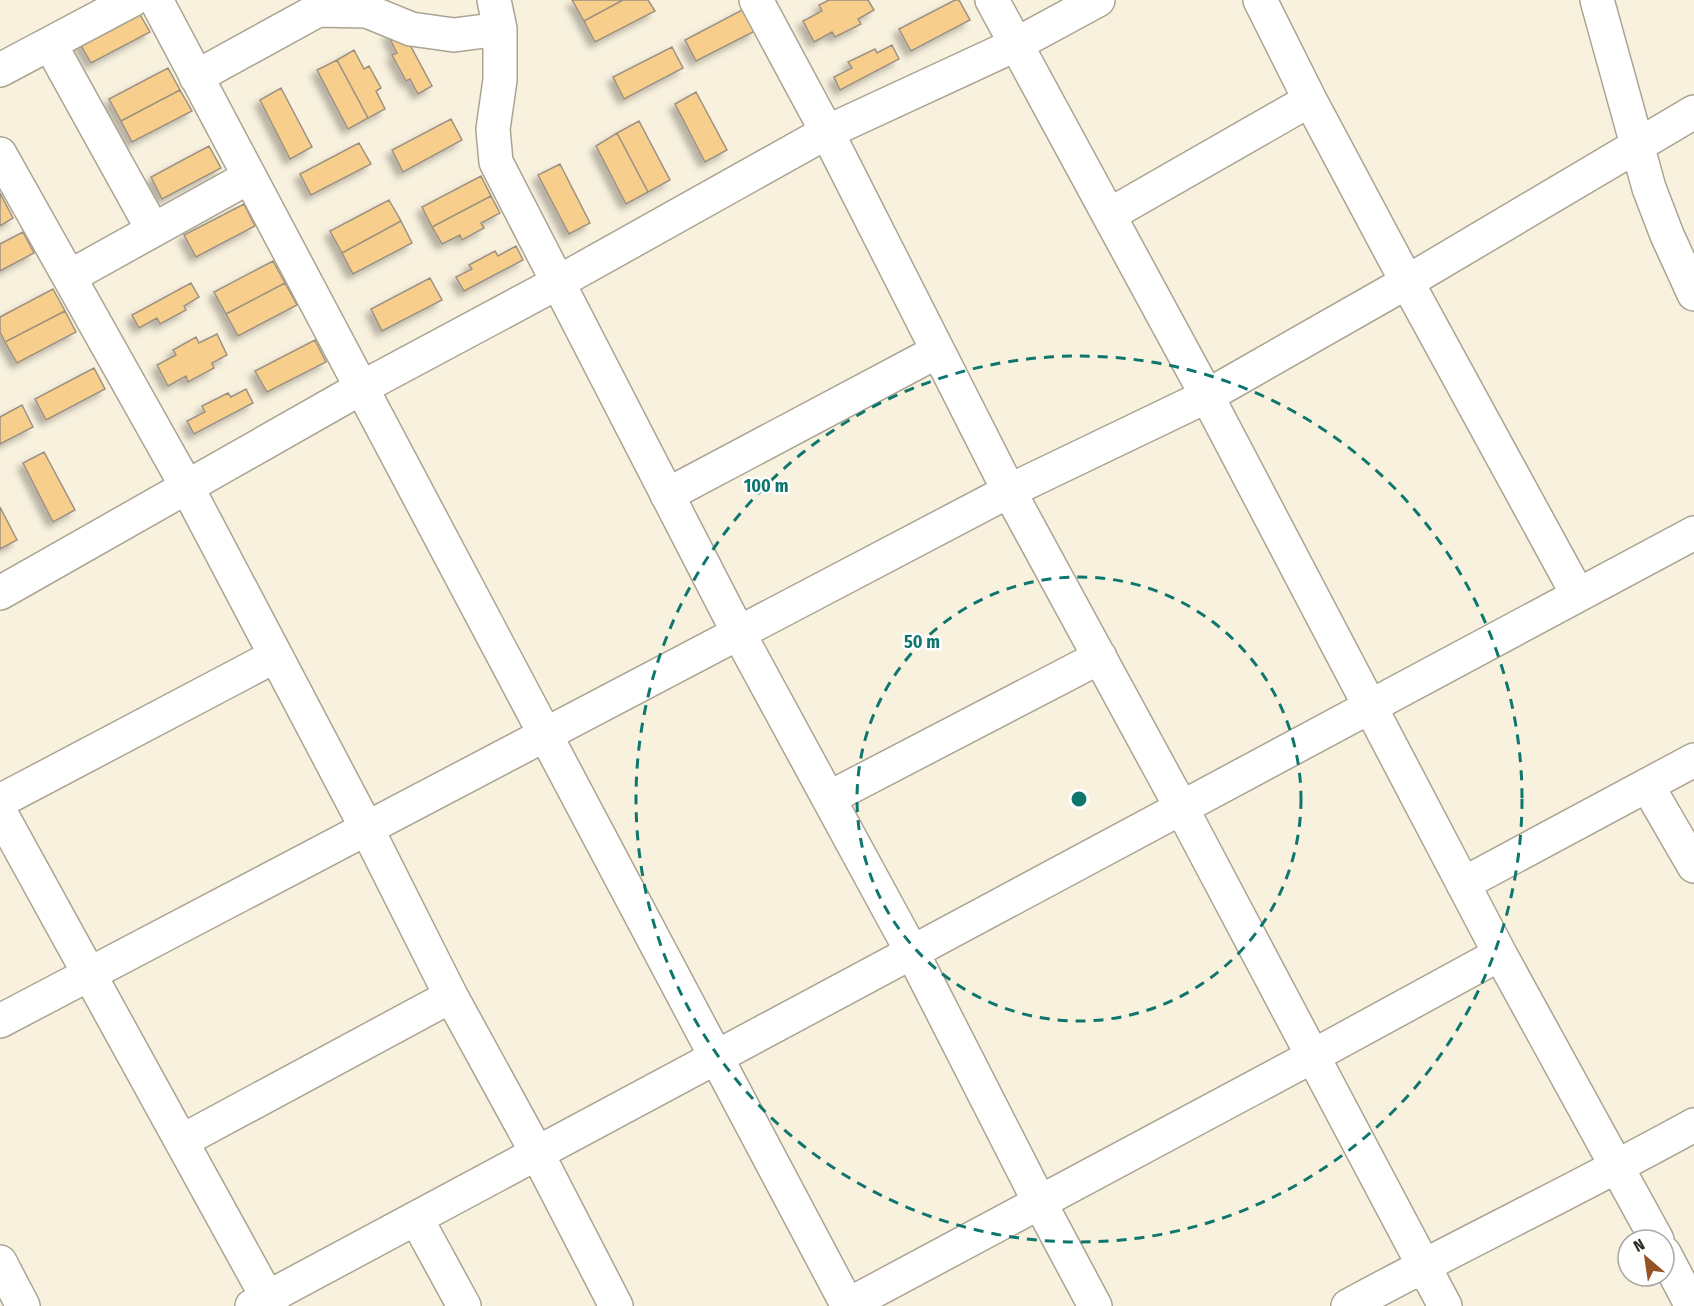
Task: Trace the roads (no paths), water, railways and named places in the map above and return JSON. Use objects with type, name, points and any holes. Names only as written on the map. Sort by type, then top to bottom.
[{"type":"street","points":[[0,70],[132,0]]},
{"type":"street","points":[[156,0],[847,1306],[1500,954]]},
{"type":"street","points":[[756,0],[827,132],[1009,491],[1181,807],[1445,1306]]},
{"type":"street","points":[[992,0],[1207,396],[1500,954],[1651,1228]]},
{"type":"street","points":[[0,592],[361,388],[557,283],[827,132],[1015,45],[1098,0]]},
{"type":"street","points":[[1260,0],[1310,100],[1407,282],[1578,595]]},
{"type":"street","points":[[1597,0],[1648,188],[1694,294]]},
{"type":"street","points":[[196,77],[318,10],[367,11],[411,29],[454,35],[497,15],[500,80],[493,129],[496,162],[738,632],[912,952],[1095,1306]]},
{"type":"street","points":[[50,44],[153,230]]},
{"type":"street","points":[[1109,215],[1310,100]]},
{"type":"street","points":[[0,1021],[1009,491],[1207,396],[1407,282],[1694,112]]},
{"type":"street","points":[[0,154],[187,487],[366,827],[451,996],[537,1153],[616,1306]]},
{"type":"street","points":[[69,277],[249,177]]},
{"type":"street","points":[[667,495],[938,351]]},
{"type":"street","points":[[0,812],[182,1141],[264,1303],[416,1218],[1694,533]]},
{"type":"street","points":[[0,801],[275,656]]},
{"type":"street","points":[[829,798],[1100,657]]},
{"type":"street","points":[[1463,884],[1694,760]]},
{"type":"street","points":[[1647,785],[1694,866]]},
{"type":"street","points":[[182,1141],[451,996]]},
{"type":"street","points":[[1348,1306],[1423,1265],[1619,1167],[1694,1125]]},
{"type":"street","points":[[416,1218],[464,1306]]},
{"type":"street","points":[[0,1262],[23,1306]]},
{"type":"street","points":[[1676,1276],[1692,1306]]}]
